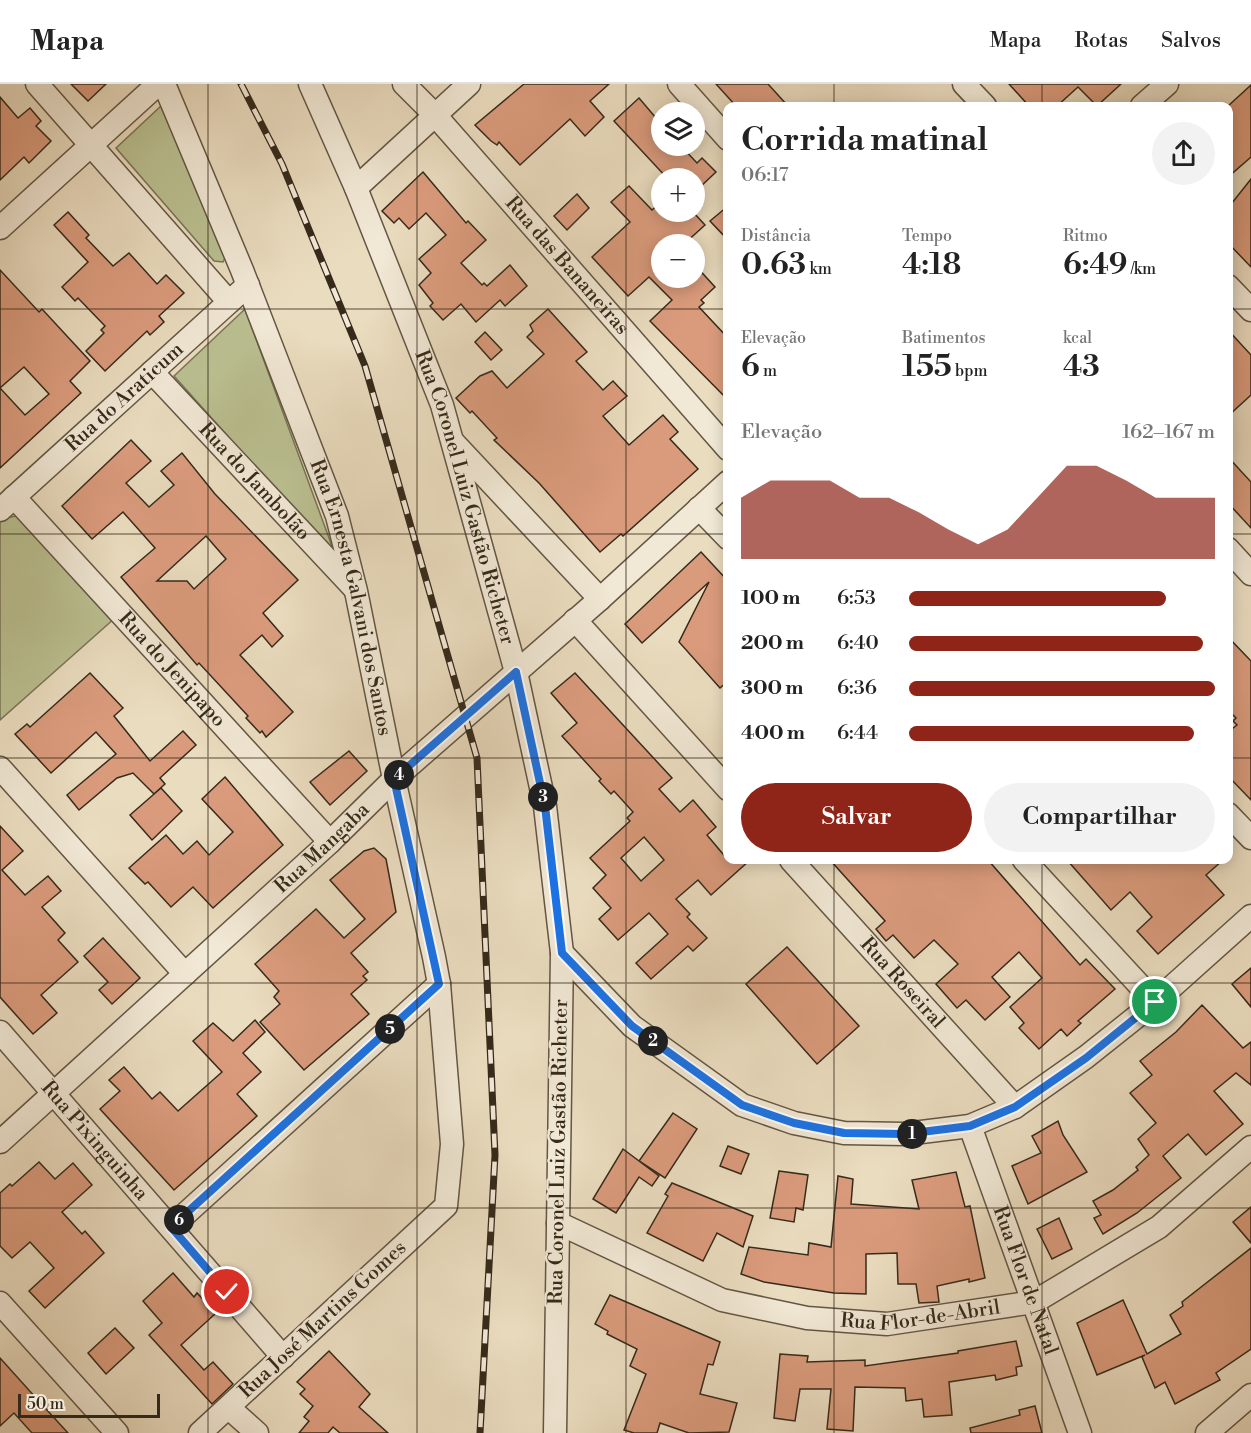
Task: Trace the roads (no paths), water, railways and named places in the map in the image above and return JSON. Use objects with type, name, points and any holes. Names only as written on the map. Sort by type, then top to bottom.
[{"type":"street","points":[[38,84],[229,302]]},
{"type":"street","points":[[0,228],[158,84]]},
{"type":"street","name":"Rua Ernesta Galvani dos Santos","points":[[164,84],[248,285],[337,516],[356,591],[439,984],[452,1144],[446,1206]]},
{"type":"street","name":"Rua Coronel Luiz Gastão Richeter","points":[[310,84],[356,188],[442,405],[516,672],[545,806],[562,953],[555,1433]]},
{"type":"street","name":"Rua das Bananeiras","points":[[404,84],[435,115],[723,443]]},
{"type":"street","points":[[356,188],[468,84]]},
{"type":"street","points":[[679,84],[723,133]]},
{"type":"street","points":[[964,84],[981,102]]},
{"type":"street","points":[[1147,102],[1167,84]]},
{"type":"street","name":"Rua do Araticum","points":[[7,503],[248,285]]},
{"type":"street","points":[[1233,291],[1251,310]]},
{"type":"street","name":"Rua do Jambolão","points":[[152,372],[356,591]]},
{"type":"street","points":[[452,440],[600,599]]},
{"type":"street","name":"Rua Mangaba","points":[[0,1142],[330,842],[394,779],[600,599],[723,486]]},
{"type":"street","name":"Rua do Jenipapo","points":[[7,503],[330,842]]},
{"type":"street","points":[[699,508],[723,533]]},
{"type":"street","points":[[1233,554],[1251,574]]},
{"type":"street","points":[[575,620],[723,783]]},
{"type":"street","points":[[0,768],[185,974]]},
{"type":"street","points":[[1233,819],[1251,838]]},
{"type":"street","name":"Rua Roseiral","points":[[795,864],[1015,1107]]},
{"type":"street","points":[[1028,864],[1155,1002]]},
{"type":"street","points":[[562,953],[632,1026],[742,1105],[794,1123],[844,1133],[905,1134],[970,1126],[1015,1107],[1086,1058],[1155,1002],[1251,916]]},
{"type":"street","points":[[171,1227],[439,984]]},
{"type":"street","name":"Rua Pixinguinha","points":[[0,1032],[283,1357]]},
{"type":"street","name":"Rua Flor de Natal","points":[[970,1126],[1080,1433]]},
{"type":"street","name":"Rua Flor-de-Abril","points":[[558,1223],[722,1300],[807,1318],[887,1324],[1034,1302],[1159,1227],[1251,1147]]},
{"type":"street","name":"Rua José Martins Gomes","points":[[200,1433],[446,1206]]},
{"type":"street","points":[[0,1303],[117,1433]]},
{"type":"street","points":[[1207,1433],[1251,1395]]},
{"type":"street","points":[[229,1408],[257,1433]]},
{"type":"railway","points":[[241,84],[282,164],[365,366],[477,758],[495,1155],[480,1433]]}]
